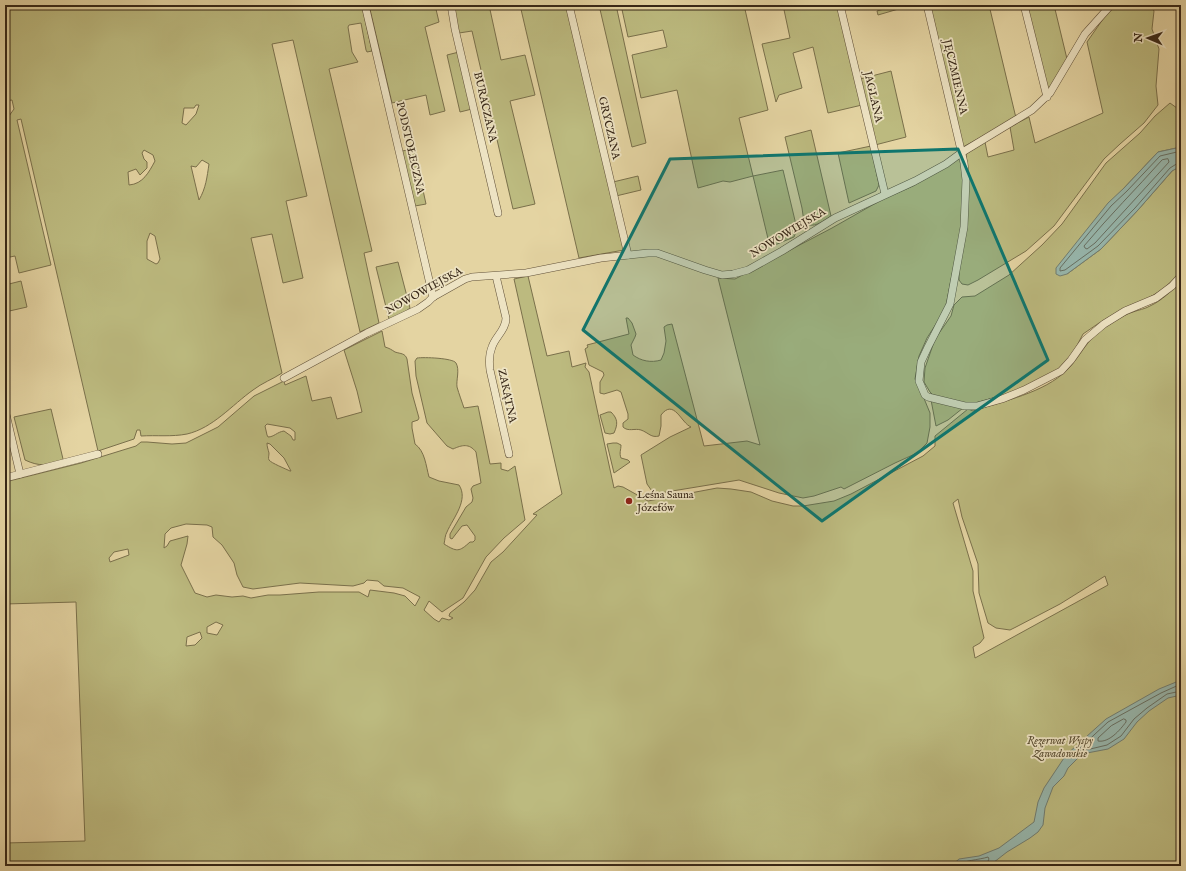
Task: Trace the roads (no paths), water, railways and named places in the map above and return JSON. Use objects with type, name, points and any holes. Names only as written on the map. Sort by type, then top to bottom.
[{"type":"street","name":"PODSTOŁECZNA","points":[[365,5],[433,297]]},
{"type":"street","name":"BURACZANA","points":[[451,5],[455,29],[498,213]]},
{"type":"street","name":"GRYCZANA","points":[[569,5],[628,255]]},
{"type":"street","name":"JAGLANA","points":[[840,5],[885,194]]},
{"type":"street","name":"JĘCZMIENNA","points":[[927,5],[964,163],[966,180],[964,227],[950,304],[921,362],[919,380],[925,395],[965,406],[977,406],[1002,399],[1024,390],[1062,372],[1085,340],[1104,324],[1125,311],[1156,298],[1172,286],[1181,276]]},
{"type":"street","points":[[1024,5],[1047,97]]},
{"type":"street","name":"NOWOWIEJSKA","points":[[284,378],[367,333],[418,309],[433,297],[465,279],[472,277],[528,273],[580,262],[628,255],[657,253],[705,270],[722,274],[733,274],[748,270],[782,251],[834,218],[915,181],[946,164],[961,153],[1028,114],[1047,97],[1085,34],[1111,5]]},
{"type":"street","name":"ZAKĄTNA","points":[[496,276],[506,322],[504,329],[492,346],[489,358],[490,370],[509,454]]},
{"type":"street","points":[[5,410],[20,474]]},
{"type":"street","points":[[5,478],[98,454]]},
{"type":"water","points":[[1181,147],[1181,166],[1172,171],[1101,249],[1067,274],[1060,276],[1056,274],[1056,268],[1108,203],[1158,152]]},
{"type":"water","points":[[1181,680],[1181,695],[1168,698],[1149,711],[1137,722],[1124,739],[1108,749],[1087,753],[1080,756],[1068,768],[1064,776],[1053,787],[1045,808],[1043,825],[1038,832],[1007,852],[989,866],[978,866],[977,864],[973,866],[951,866],[959,859],[979,856],[999,848],[1034,822],[1038,802],[1044,788],[1066,755],[1106,719],[1159,689]]},
{"type":"place","name":"Leśna Sauna Józefów","points":[[629,501]]},
{"type":"park label","name":"Rezerwat Wyspy Zawadowskie","points":[[1060,747]]}]
